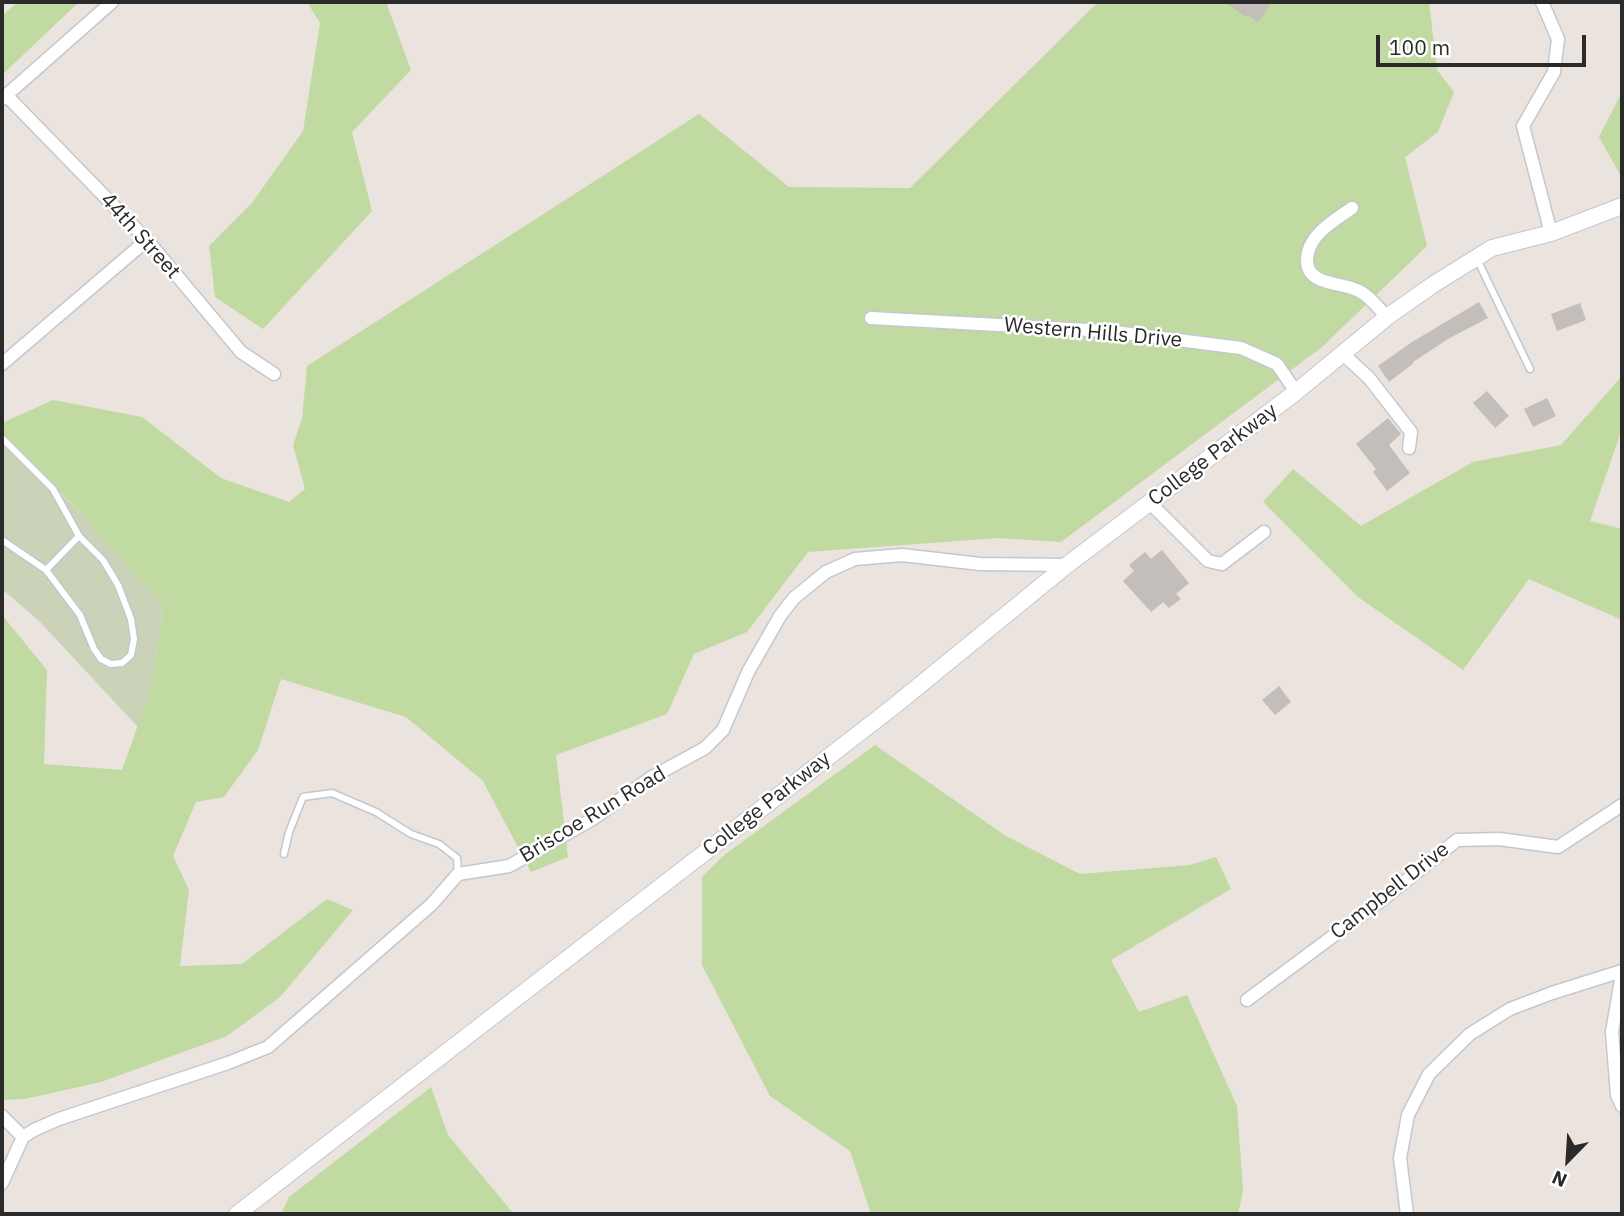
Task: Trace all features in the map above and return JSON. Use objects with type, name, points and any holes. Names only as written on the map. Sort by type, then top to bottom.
[{"type":"street","points":[[4,97],[112,2]]},
{"type":"street","points":[[1542,2],[1558,39],[1554,72],[1523,126],[1551,233]]},
{"type":"street","name":"44th Street","points":[[4,97],[148,240],[240,352],[274,374]]},
{"type":"street","name":"College Parkway","points":[[237,1214],[892,708],[1067,565],[1296,392],[1387,317],[1492,248],[1551,233],[1622,206]]},
{"type":"street","points":[[1353,208],[1319,232],[1307,255],[1307,265],[1318,279],[1362,292],[1387,317]]},
{"type":"street","points":[[2,364],[148,240]]},
{"type":"street","name":"Western Hills Drive","points":[[871,318],[1107,331],[1241,348],[1277,364],[1296,392]]},
{"type":"street","points":[[1343,354],[1369,378],[1411,432],[1409,447]]},
{"type":"street","points":[[1150,503],[1208,561],[1222,564],[1264,532]]},
{"type":"street","name":"Briscoe Run Road","points":[[458,874],[509,866],[591,820],[652,777],[705,748],[723,730],[748,672],[780,616],[794,598],[826,572],[855,559],[902,555],[981,564],[1067,565]]},
{"type":"street","name":"Campbell Drive","points":[[1247,1000],[1457,840],[1499,839],[1558,847],[1622,806]]},
{"type":"street","points":[[2,1183],[22,1141],[34,1130],[268,1047],[432,904],[458,874]]},
{"type":"street","points":[[1407,1214],[1400,1158],[1408,1115],[1429,1074],[1469,1034],[1510,1009],[1622,972],[1612,1032],[1617,1095],[1622,1106]]},
{"type":"street","points":[[2,1116],[22,1141]]},
{"type":"lane","points":[[1477,259],[1530,369]]},
{"type":"lane","points":[[2,438],[53,489],[79,536],[103,560],[118,585],[131,619],[134,639],[131,655],[122,663],[111,664],[101,659],[80,615],[46,570],[2,540]]},
{"type":"lane","points":[[46,570],[79,536]]},
{"type":"lane","points":[[285,854],[289,832],[303,797],[332,793],[376,811],[411,834],[439,844],[457,858],[458,874]]},
{"type":"green space","points":[[18,2],[79,2],[2,75],[2,16]]},
{"type":"green space","points":[[307,2],[386,2],[411,70],[352,132],[372,211],[263,329],[215,297],[209,246],[252,203],[303,131],[320,23]]},
{"type":"green space","points":[[1098,2],[1429,2],[1437,70],[1454,92],[1438,132],[1405,157],[1427,246],[1322,347],[1061,542],[998,538],[808,552],[747,632],[694,654],[667,714],[556,755],[568,857],[531,872],[483,781],[406,717],[281,679],[258,750],[224,797],[196,802],[173,856],[189,890],[180,966],[242,964],[327,899],[353,910],[280,997],[227,1036],[101,1082],[25,1099],[2,1100],[2,615],[47,670],[44,764],[122,770],[152,686],[163,606],[83,515],[2,435],[2,423],[53,400],[142,417],[221,478],[289,502],[305,489],[293,445],[302,419],[307,366],[699,114],[789,187],[910,188]]},
{"type":"green space","points":[[1622,92],[1622,178],[1599,137]]},
{"type":"green space","points":[[1622,376],[1622,429],[1590,521],[1622,529],[1622,620],[1529,579],[1463,670],[1358,597],[1263,502],[1293,469],[1361,526],[1473,462],[1561,445]]},
{"type":"green space","points":[[2,439],[83,515],[163,606],[152,686],[138,727],[39,621],[2,589]]},
{"type":"green space","points":[[875,745],[1006,836],[1080,874],[1190,865],[1216,857],[1231,889],[1111,960],[1139,1012],[1187,995],[1237,1106],[1243,1191],[1238,1214],[871,1214],[850,1151],[770,1096],[702,965],[702,877],[723,856]]},
{"type":"green space","points":[[431,1087],[448,1135],[514,1214],[281,1214],[289,1197]]},
{"type":"building","points":[[1225,2],[1272,2],[1258,22]]},
{"type":"building","points":[[1479,302],[1488,318],[1448,339],[1389,382],[1378,366]]},
{"type":"building","points":[[1580,303],[1586,320],[1557,331],[1551,314]]},
{"type":"building","points":[[1487,391],[1509,416],[1495,428],[1473,403]]},
{"type":"building","points":[[1547,398],[1556,416],[1533,427],[1524,409]]},
{"type":"building","points":[[1388,418],[1401,434],[1389,445],[1410,473],[1387,491],[1373,472],[1376,469],[1356,444]]},
{"type":"building","points":[[1162,550],[1189,583],[1176,594],[1181,599],[1169,608],[1163,602],[1151,612],[1123,581],[1134,571],[1129,565],[1145,552],[1151,559]]},
{"type":"building","points":[[1279,686],[1291,702],[1275,715],[1262,700]]}]
